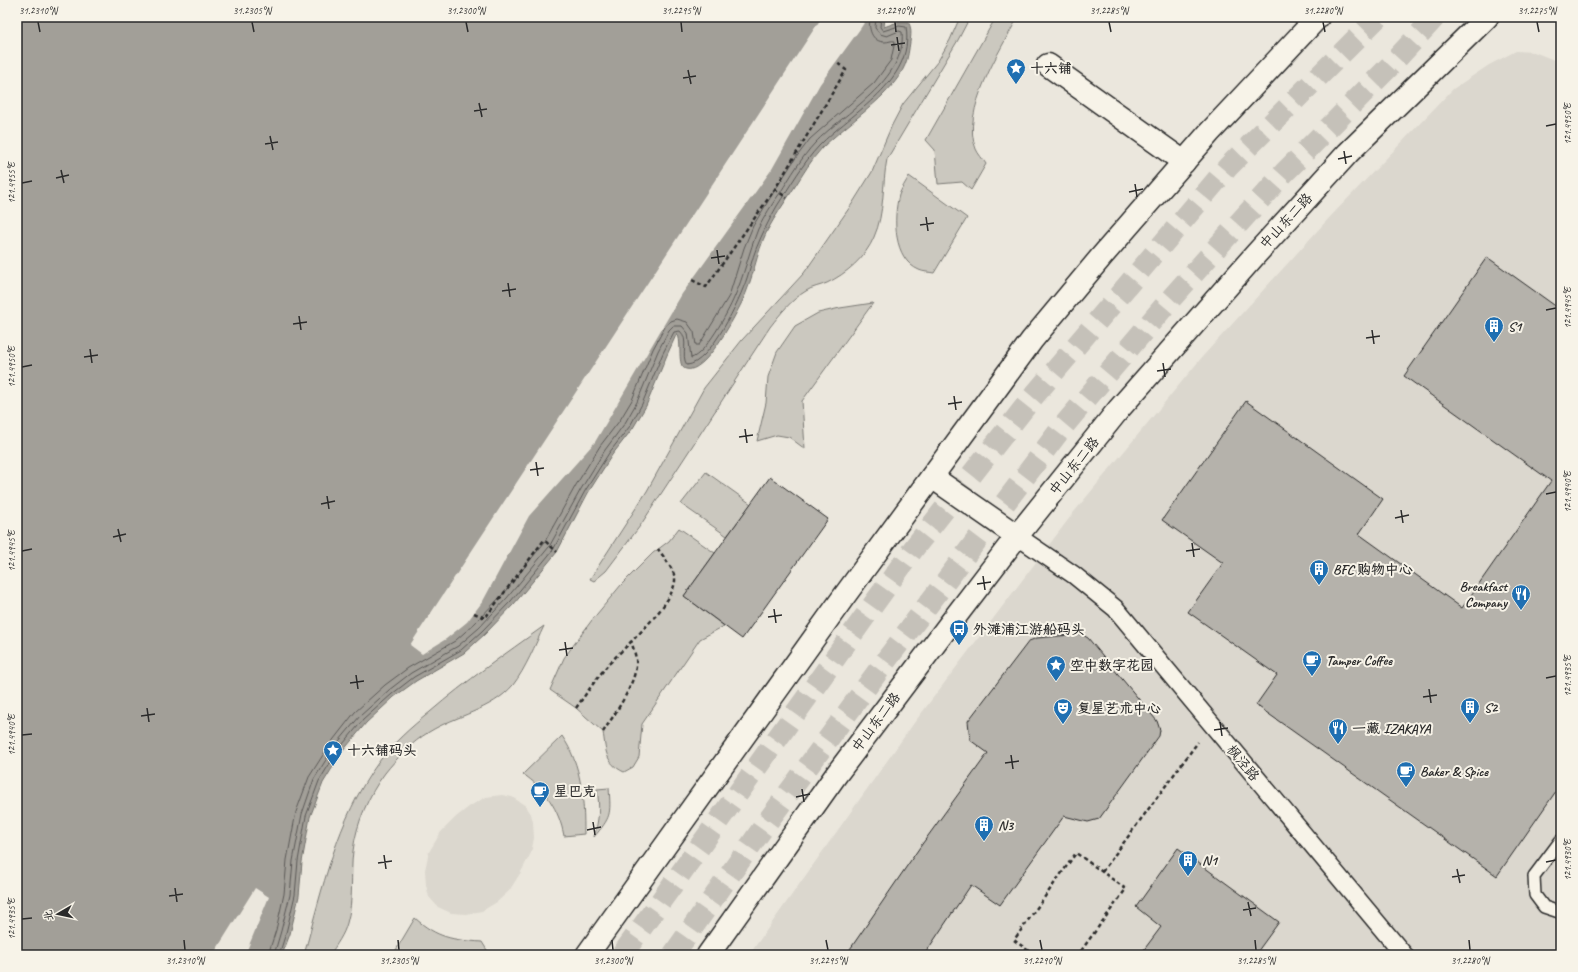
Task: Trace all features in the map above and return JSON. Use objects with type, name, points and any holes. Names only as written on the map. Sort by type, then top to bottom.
[{"type":"main road","points":[[587,955],[845,595],[1032,340],[1102,256],[1184,162],[1312,23],[1331,17]]},
{"type":"main road","name":"中山东二路","points":[[708,955],[836,775],[1017,536],[1119,409],[1256,254],[1348,153],[1487,17]]},
{"type":"main road","points":[[1048,65],[1184,162]]},
{"type":"main road","points":[[932,477],[1017,536]]},
{"type":"street","name":"枫泾路","points":[[1017,536],[1074,575],[1116,609],[1404,955]]},
{"type":"lane","points":[[1561,840],[1534,876],[1535,895],[1544,907],[1559,912],[1561,911]]},
{"type":"path","points":[[692,280],[706,287],[775,189],[846,70],[836,62]]},
{"type":"path","points":[[775,189],[787,198]]},
{"type":"path","points":[[474,613],[485,618],[544,540],[557,552]]},
{"type":"path","points":[[576,708],[606,667],[656,615],[672,594],[676,579],[658,549]]},
{"type":"path","points":[[603,732],[618,710],[634,679],[637,661],[631,641]]},
{"type":"path","points":[[1102,872],[1211,724]]},
{"type":"path","points":[[1034,955],[1014,940],[1076,853],[1126,889],[1078,955]]},
{"type":"shaded area","points":[[960,17],[970,17],[958,40],[887,159],[882,208],[878,228],[866,251],[848,270],[827,283],[806,291],[796,298],[782,312],[770,327],[640,526],[606,571],[594,581],[590,579],[647,491],[704,388],[742,340],[804,273],[852,204],[872,172],[892,125],[903,104],[938,61],[950,40]]},
{"type":"shaded area","points":[[996,17],[1018,17],[993,63],[978,99],[973,117],[973,134],[976,149],[986,164],[971,190],[962,182],[938,184],[935,150],[926,140]]},
{"type":"shaded area","points":[[1516,51],[1534,52],[1554,60],[1561,72],[1561,951],[1551,955],[749,955],[914,723],[1074,512],[1203,356],[1330,217],[1453,89],[1489,65]]},
{"type":"shaded area","points":[[909,176],[967,218],[934,273],[921,271],[910,265],[904,257],[897,237],[897,204],[899,195]]},
{"type":"shaded area","points":[[873,303],[802,401],[805,449],[789,437],[777,435],[757,441],[766,403],[768,377],[777,352],[795,326],[818,313]]},
{"type":"shaded area","points":[[706,472],[751,504],[727,536],[681,504]]},
{"type":"shaded area","points":[[679,528],[715,553],[684,596],[724,626],[700,639],[642,724],[639,757],[633,767],[624,772],[613,765],[610,760],[606,751],[603,732],[576,708],[550,690],[564,658],[592,620],[621,585],[653,553],[669,541]]},
{"type":"shaded area","points":[[544,626],[522,671],[513,685],[504,694],[484,707],[439,726],[423,736],[405,751],[379,781],[364,810],[357,830],[352,860],[349,914],[344,932],[330,955],[304,955],[332,856],[341,831],[352,807],[378,763],[402,736],[458,689]]},
{"type":"shaded area","points":[[562,736],[569,747],[578,771],[582,796],[584,834],[564,836],[559,817],[550,800],[538,786],[523,774]]},
{"type":"shaded area","points":[[609,788],[609,815],[604,825],[594,837],[598,813],[597,789]]},
{"type":"shaded area","points":[[502,795],[512,797],[526,806],[531,814],[533,822],[534,838],[531,853],[521,872],[509,891],[497,902],[482,911],[466,914],[451,913],[438,907],[429,897],[426,885],[425,870],[429,852],[441,832],[470,806],[486,797]]},
{"type":"shaded area","points":[[415,918],[431,930],[446,937],[482,942],[490,955],[393,955]]},
{"type":"water","points":[[17,17],[885,17],[884,27],[898,22],[908,22],[910,26],[911,37],[908,56],[899,76],[880,98],[822,148],[807,167],[767,231],[746,294],[733,319],[718,343],[702,363],[694,368],[686,369],[683,367],[680,359],[680,342],[677,333],[646,406],[633,428],[612,455],[588,493],[557,552],[514,604],[485,634],[464,653],[416,681],[394,697],[366,723],[342,752],[323,783],[310,817],[302,862],[299,896],[290,934],[282,955],[17,955]]},
{"type":"pier","points":[[822,17],[868,17],[820,84],[772,169],[682,294],[595,442],[529,516],[483,601],[467,622],[446,639],[422,654],[410,645]]},
{"type":"pier","points":[[255,888],[269,897],[245,955],[213,955]]},
{"type":"building","points":[[1487,257],[1561,310],[1561,784],[1497,876],[1256,705],[1277,675],[1188,612],[1223,563],[1162,520],[1246,401],[1383,499],[1359,534],[1462,608],[1551,481],[1404,376]]},
{"type":"building","points":[[770,477],[828,519],[742,639],[684,596]]},
{"type":"building","points":[[1081,634],[1088,638],[1157,721],[1160,730],[1159,736],[1099,819],[1088,822],[1064,816],[1000,905],[971,885],[924,955],[846,955],[920,847],[988,753],[970,740],[968,721],[1029,641],[1037,638]]},
{"type":"building","name":"N1","points":[[1178,848],[1279,922],[1255,955],[1140,955],[1161,927],[1136,907]]},
{"type":"tunnel","points":[[622,955],[914,548],[1032,398],[1228,167],[1378,17]]},
{"type":"tunnel","points":[[673,955],[765,825],[884,663],[1060,430],[1167,303],[1284,173],[1390,66],[1435,17]]},
{"type":"place","name":"十六铺","points":[[1016,85]]},
{"type":"place","name":"S1","points":[[1494,343]]},
{"type":"place","name":"BFC 购物中心","points":[[1319,586]]},
{"type":"place","name":"Breakfast Company","points":[[1521,611]]},
{"type":"place","name":"外滩浦江游船码头","points":[[959,646]]},
{"type":"place","name":"Tamper Coffee","points":[[1312,677]]},
{"type":"place","name":"空中数字花园","points":[[1056,682]]},
{"type":"place","name":"S2","points":[[1470,724]]},
{"type":"place","name":"复星艺术中心","points":[[1063,725]]},
{"type":"place","name":"一藏 IZAKAYA","points":[[1338,745]]},
{"type":"place","name":"十六铺码头","points":[[333,767]]},
{"type":"place","name":"Baker & Spice","points":[[1406,788]]},
{"type":"place","name":"星巴克","points":[[540,808]]},
{"type":"place","name":"N3","points":[[984,842]]},
{"type":"place","name":"N1","points":[[1188,877]]}]
